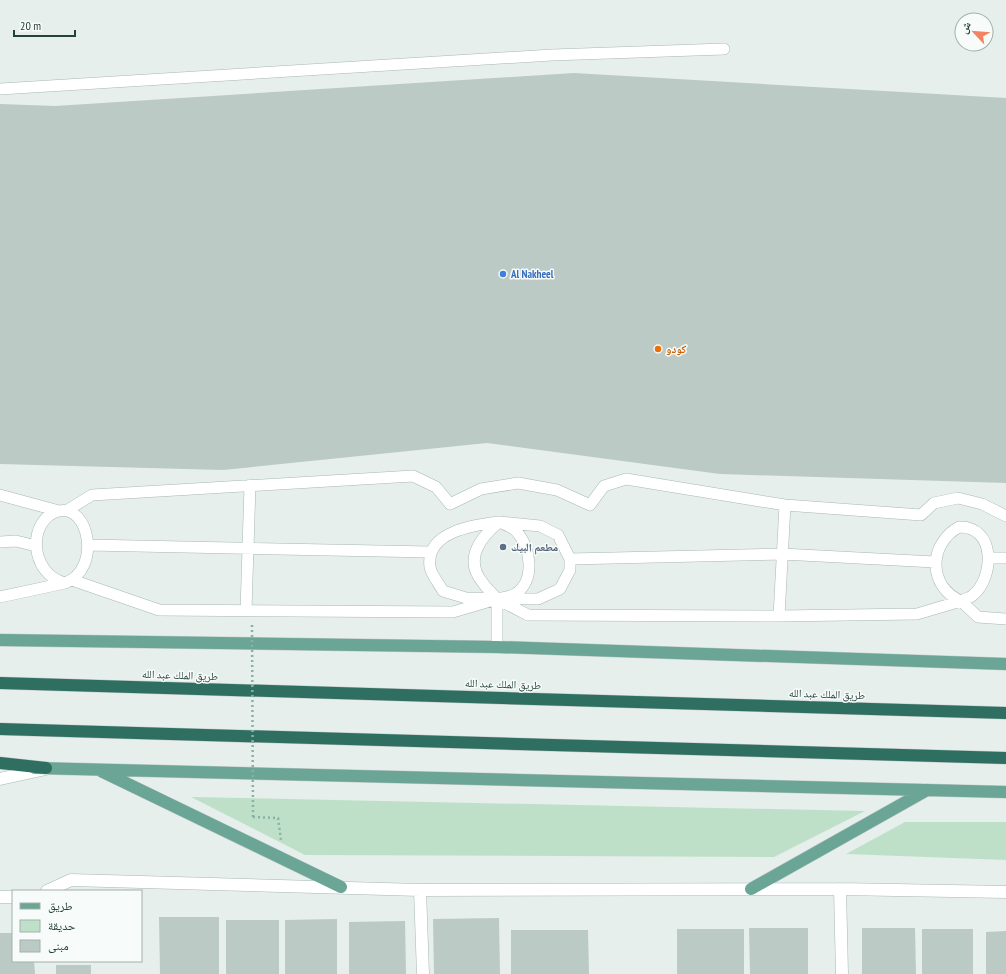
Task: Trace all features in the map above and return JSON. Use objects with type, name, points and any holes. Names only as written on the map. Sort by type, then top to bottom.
[{"type":"highway","name":"طريق الملك عبد الله","points":[[0,683],[1006,713]]},
{"type":"highway","points":[[0,729],[1006,758]]},
{"type":"highway","points":[[0,762],[46,768]]},
{"type":"main road","points":[[0,640],[497,647],[1006,664]]},
{"type":"main road","points":[[0,768],[96,769],[1006,792]]},
{"type":"main road","points":[[96,769],[341,888]]},
{"type":"main road","points":[[751,889],[928,789]]},
{"type":"street","points":[[0,779],[46,768]]},
{"type":"street","points":[[49,890],[71,880],[420,890],[840,889],[1006,892]]},
{"type":"street","points":[[840,889],[842,974]]},
{"type":"street","points":[[420,890],[423,974]]},
{"type":"street","points":[[0,897],[12,898]]},
{"type":"lane","points":[[0,89],[552,55],[724,49]]},
{"type":"lane","points":[[500,522],[515,530],[526,551],[529,562],[528,579],[521,589],[514,595],[453,612],[159,610],[69,582],[58,581],[43,569],[38,558],[36,546],[38,534],[43,523],[52,515],[63,511],[92,495],[413,476],[436,487],[450,504],[481,489],[518,483],[557,490],[590,505],[604,486],[626,479],[785,505],[920,515],[934,503],[958,498],[982,504],[1006,516]]},
{"type":"lane","points":[[246,611],[250,485]]},
{"type":"lane","points":[[0,495],[63,511],[76,516],[88,537],[85,562],[80,573],[69,582],[0,597]]},
{"type":"lane","points":[[780,616],[785,505]]},
{"type":"lane","points":[[500,522],[482,537],[476,548],[474,560],[476,572],[482,582],[497,599],[528,615],[780,616],[917,614],[961,601],[972,596],[987,575],[989,558],[983,538],[976,532],[966,527],[959,527],[951,531],[937,550],[935,562],[938,574],[948,595],[961,601],[978,616],[1006,619]]},
{"type":"lane","points":[[500,522],[540,526],[558,535],[570,559],[570,570],[560,589],[538,599],[466,598],[443,591],[430,568],[430,552],[440,540],[467,526],[500,522]]},
{"type":"lane","points":[[0,542],[16,541],[36,546]]},
{"type":"lane","points":[[88,545],[430,552]]},
{"type":"lane","points":[[570,559],[782,554],[935,562]]},
{"type":"lane","points":[[989,558],[1006,558]]},
{"type":"lane","points":[[497,599],[497,647]]},
{"type":"path","points":[[252,625],[253,817],[278,818]]},
{"type":"green space","points":[[191,797],[865,811],[774,857],[305,855]]},
{"type":"green space","points":[[905,822],[1006,822],[1006,860],[846,854]]},
{"type":"building","name":"Al Nakheel","points":[[574,73],[1006,98],[1006,483],[720,474],[487,443],[223,470],[0,464],[0,104],[55,106]]},
{"type":"building","points":[[159,917],[219,917],[219,974],[160,974]]},
{"type":"building","points":[[499,918],[500,974],[434,974],[433,919]]},
{"type":"building","points":[[337,919],[337,974],[285,974],[285,920]]},
{"type":"building","points":[[226,920],[279,920],[279,974],[226,974]]},
{"type":"building","points":[[405,921],[406,974],[349,974],[349,922]]},
{"type":"building","points":[[749,928],[808,928],[808,974],[750,974]]},
{"type":"building","points":[[862,928],[915,928],[916,974],[862,974]]},
{"type":"building","points":[[677,929],[744,929],[744,974],[677,974]]},
{"type":"building","points":[[922,929],[973,929],[973,974],[922,974]]},
{"type":"building","points":[[511,930],[588,930],[589,974],[511,974]]},
{"type":"building","points":[[1006,931],[1006,974],[986,974],[986,932]]},
{"type":"building","points":[[0,933],[12,933],[12,962],[34,962],[35,974],[0,974]]},
{"type":"building","points":[[56,965],[91,965],[91,974],[56,974]]},
{"type":"place","name":"Al Nakheel","points":[[503,274]]},
{"type":"place","name":"كودو","points":[[658,349]]},
{"type":"place","name":"مطعم البيك","points":[[503,547]]}]
